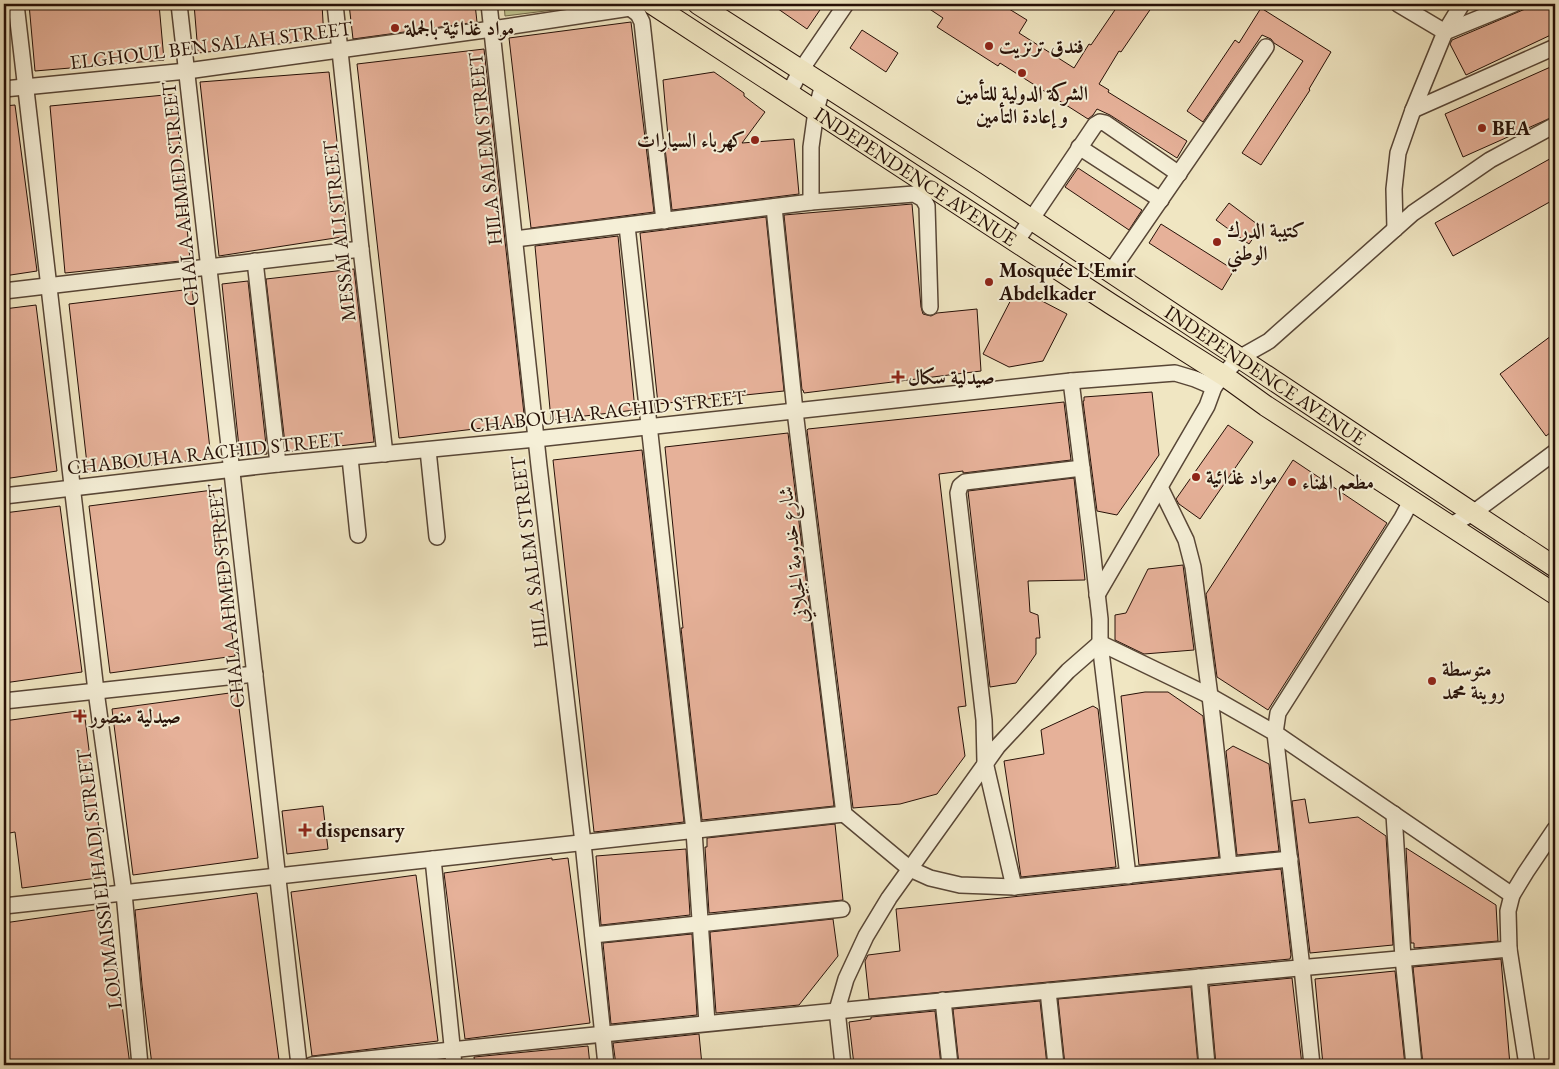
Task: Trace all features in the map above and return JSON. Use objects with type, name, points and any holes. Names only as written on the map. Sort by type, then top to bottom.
[{"type":"main road","name":"INDEPENDENCE AVENUE","points":[[652,4],[1016,242],[1218,382],[1266,406],[1555,594]]},
{"type":"main road","name":"INDEPENDENCE AVENUE","points":[[698,4],[1031,220],[1555,567]]},
{"type":"street","name":"LOUMAISSI ELHADJ STREET","points":[[16,4],[96,691],[124,893],[140,1065]]},
{"type":"street","name":"CHALA AHMED STREET","points":[[179,4],[299,1065]]},
{"type":"street","name":"MESSAI ALI STREET","points":[[335,4],[385,454]]},
{"type":"street","name":"HILA SALEM STREET","points":[[489,4],[606,1065]]},
{"type":"street","points":[[789,93],[801,70],[846,4]]},
{"type":"street","points":[[1398,4],[1445,32]]},
{"type":"street","points":[[1395,229],[1394,189],[1398,153],[1413,110],[1445,32],[1462,4]]},
{"type":"street","points":[[1445,32],[1514,4]]},
{"type":"street","name":"ELGHOUL BEN SALAH STREET","points":[[4,89],[187,71],[492,30],[630,6]]},
{"type":"street","points":[[630,6],[638,14],[642,22],[664,221]]},
{"type":"street","points":[[1413,110],[1555,46]]},
{"type":"street","points":[[1110,272],[1266,47]]},
{"type":"street","points":[[811,202],[811,147],[816,111],[823,84]]},
{"type":"street","points":[[1016,242],[1079,147],[1095,125],[1100,122],[1105,123],[1179,174]]},
{"type":"street","points":[[1097,595],[1207,406],[1218,382],[1239,358],[1268,341],[1413,213],[1490,160],[1555,125]]},
{"type":"street","points":[[1079,147],[1161,200]]},
{"type":"street","points":[[515,239],[811,202],[914,194],[923,199],[927,206],[930,307]]},
{"type":"street","name":"شارع خدومة الجيلاني","points":[[774,207],[795,411],[844,814]]},
{"type":"street","points":[[627,226],[694,831],[707,1023]]},
{"type":"street","points":[[4,291],[361,249]]},
{"type":"street","points":[[255,261],[278,464]]},
{"type":"street","name":"CHABOUHA RACHID STREET","points":[[4,496],[278,464],[536,439],[1071,381],[1175,373],[1195,379],[1218,382]]},
{"type":"street","points":[[1071,381],[1128,876]]},
{"type":"street","points":[[428,450],[437,537]]},
{"type":"street","points":[[1449,526],[1473,514],[1555,452]]},
{"type":"street","points":[[350,458],[358,534]]},
{"type":"street","points":[[1014,888],[985,762],[984,720],[958,493],[960,486],[965,482],[1082,468]]},
{"type":"street","points":[[1160,487],[1186,540],[1194,566],[1229,865]]},
{"type":"street","points":[[1312,1065],[1275,733],[1278,712],[1412,501]]},
{"type":"street","points":[[843,1065],[838,1010],[846,979],[866,936],[889,898],[998,746],[1068,671],[1100,643]]},
{"type":"street","points":[[1100,643],[1210,696],[1275,733],[1512,895]]},
{"type":"street","points":[[4,701],[255,674]]},
{"type":"street","points":[[4,906],[844,814],[910,868],[930,878],[960,884],[1014,888],[1290,859]]},
{"type":"street","points":[[1394,814],[1403,958],[1414,1065]]},
{"type":"street","points":[[1527,1065],[1509,949],[1508,911],[1512,895],[1555,829]]},
{"type":"street","points":[[433,859],[454,1065]]},
{"type":"street","points":[[593,935],[842,909]]},
{"type":"street","points":[[312,1065],[603,1033],[838,1010],[1509,949]]},
{"type":"street","points":[[1199,977],[1207,1065]]},
{"type":"street","points":[[1048,991],[1056,1065]]},
{"type":"street","points":[[943,1000],[950,1065]]},
{"type":"green space","points":[[504,4],[602,4],[505,16]]},
{"type":"building","points":[[29,4],[159,4],[164,60],[35,71]]},
{"type":"building","points":[[194,4],[322,4],[324,39],[198,53]]},
{"type":"building","points":[[349,4],[475,4],[477,22],[353,39]]},
{"type":"building","points":[[771,4],[824,4],[807,29]]},
{"type":"building","points":[[922,4],[1001,4],[1027,20],[1019,33],[1074,68],[1089,44],[1091,45],[1119,4],[1154,4],[1121,52],[1119,51],[1099,84],[1109,90],[1108,92],[1187,141],[1177,158],[1110,115],[1097,109],[1088,119],[1000,63],[998,66],[937,27],[943,18]]},
{"type":"building","points":[[1537,4],[1555,4],[1555,33],[1466,75],[1450,44],[1452,40]]},
{"type":"building","points":[[1261,8],[1331,52],[1310,90],[1261,165],[1242,153],[1303,61],[1262,35],[1203,122],[1187,111],[1235,40],[1239,43]]},
{"type":"building","points":[[631,22],[654,212],[531,228],[509,38]]},
{"type":"building","points":[[862,30],[898,53],[886,72],[850,48]]},
{"type":"building","points":[[484,49],[525,423],[399,438],[357,64]]},
{"type":"building","points":[[1555,65],[1555,116],[1463,157],[1445,114]]},
{"type":"building","points":[[329,72],[348,236],[219,256],[200,82]]},
{"type":"building","points":[[714,72],[744,93],[744,96],[765,112],[742,143],[794,139],[799,194],[672,210],[665,148],[669,148],[663,80]]},
{"type":"building","points":[[175,94],[190,260],[65,273],[50,106]]},
{"type":"building","points":[[15,105],[37,271],[4,276],[4,106]]},
{"type":"building","points":[[1555,156],[1555,199],[1453,256],[1435,223]]},
{"type":"building","points":[[1078,168],[1142,210],[1129,230],[1065,187]]},
{"type":"building","points":[[1229,203],[1261,227],[1249,244],[1216,220]]},
{"type":"building","points":[[912,204],[923,314],[931,316],[937,313],[977,309],[981,371],[804,393],[802,390],[784,215]]},
{"type":"building","points":[[766,217],[784,391],[658,404],[640,233]]},
{"type":"building","points":[[1161,224],[1234,270],[1222,290],[1149,243]]},
{"type":"building","points":[[618,236],[635,410],[551,420],[535,246]]},
{"type":"building","points":[[354,269],[374,442],[286,452],[266,279]]},
{"type":"building","points":[[248,281],[267,454],[240,457],[222,284]]},
{"type":"building","points":[[1017,288],[1067,314],[1043,361],[1009,367],[983,354]]},
{"type":"building","points":[[192,289],[211,458],[88,473],[69,304]]},
{"type":"building","points":[[36,305],[57,471],[4,479],[4,309]]},
{"type":"building","points":[[1555,333],[1555,429],[1546,436],[1500,374]]},
{"type":"building","points":[[1152,392],[1159,455],[1117,515],[1097,511],[1084,397]]},
{"type":"building","points":[[1064,402],[1071,460],[963,473],[963,471],[939,474],[966,706],[958,707],[965,756],[937,794],[900,804],[853,808],[807,430]]},
{"type":"building","points":[[1228,425],[1253,442],[1200,519],[1179,504],[1176,499]]},
{"type":"building","points":[[788,433],[834,806],[702,820],[681,628],[683,628],[665,447]]},
{"type":"building","points":[[642,450],[684,822],[594,832],[553,460]]},
{"type":"building","points":[[1293,460],[1387,523],[1268,710],[1217,677],[1206,594]]},
{"type":"building","points":[[1074,478],[1085,580],[1028,581],[1030,612],[1038,615],[1040,638],[1036,638],[1036,654],[1016,683],[990,687],[968,491]]},
{"type":"building","points":[[213,490],[235,656],[110,673],[89,506]]},
{"type":"building","points":[[60,506],[82,672],[4,683],[4,513]]},
{"type":"building","points":[[1183,565],[1194,650],[1144,654],[1115,640],[1115,615],[1126,613],[1148,569]]},
{"type":"building","points":[[237,692],[258,858],[133,875],[112,709]]},
{"type":"building","points":[[1145,692],[1168,692],[1203,716],[1219,857],[1139,865],[1121,696]]},
{"type":"building","points":[[1093,706],[1098,709],[1116,867],[1021,877],[1004,761],[1044,754],[1041,730]]},
{"type":"building","points":[[84,710],[105,877],[22,888],[15,832],[4,834],[4,721]]},
{"type":"building","points":[[1233,746],[1269,764],[1279,851],[1237,855],[1226,751]]},
{"type":"building","points":[[1305,799],[1309,823],[1358,817],[1386,836],[1393,945],[1310,953],[1292,801]]},
{"type":"building","name":"dispensary","points":[[323,806],[328,849],[287,854],[282,811]]},
{"type":"building","points":[[835,824],[843,900],[709,913],[705,847],[707,847],[707,838]]},
{"type":"building","points":[[1406,848],[1496,905],[1498,941],[1414,948],[1414,943],[1411,943]]},
{"type":"building","points":[[686,849],[690,915],[601,925],[596,856]]},
{"type":"building","points":[[552,858],[552,860],[568,858],[590,1023],[465,1039],[444,873]]},
{"type":"building","points":[[1281,869],[1290,959],[869,999],[865,961],[868,955],[900,951],[896,909]]},
{"type":"building","points":[[416,875],[438,1041],[312,1056],[291,892]]},
{"type":"building","points":[[257,893],[279,1060],[238,1065],[152,1065],[135,910]]},
{"type":"building","points":[[109,908],[130,1065],[4,1065],[4,923]]},
{"type":"building","points":[[833,919],[838,956],[799,1005],[716,1013],[710,932]]},
{"type":"building","points":[[692,934],[697,1015],[611,1024],[603,943]]},
{"type":"building","points":[[1501,959],[1510,1065],[1423,1065],[1413,967]]},
{"type":"building","points":[[1395,971],[1405,1065],[1323,1065],[1315,979]]},
{"type":"building","points":[[1292,978],[1302,1065],[1216,1065],[1209,986]]},
{"type":"building","points":[[1191,987],[1198,1065],[1065,1065],[1058,999]]},
{"type":"building","points":[[1040,1001],[1047,1065],[959,1065],[953,1009]]},
{"type":"building","points":[[935,1011],[941,1065],[854,1065],[849,1022],[871,1019],[871,1017]]},
{"type":"building","points":[[699,1034],[702,1065],[616,1065],[613,1043]]},
{"type":"building","points":[[588,1046],[590,1065],[475,1065],[474,1057]]},
{"type":"building","points":[[436,1061],[436,1065],[397,1065]]},
{"type":"place","name":"مواد غذائية بالجملة","points":[[395,28]]},
{"type":"place","name":"فندق ترنزيت","points":[[989,46]]},
{"type":"place","name":"الشركة الدولية للتأمين و إعادة التأمين","points":[[1022,73]]},
{"type":"place","name":"BEA","points":[[1482,128]]},
{"type":"place","name":"كهرباء السيارات","points":[[755,140]]},
{"type":"place","name":"كتيبة الدرك الوطني","points":[[1217,242]]},
{"type":"place","name":"Mosquée L'Emir Abdelkader","points":[[989,282]]},
{"type":"place","name":"صيدلية سكال","points":[[898,377]]},
{"type":"place","name":"مواد غذائية","points":[[1196,477]]},
{"type":"place","name":"مطعم الهناء","points":[[1292,482]]},
{"type":"place","name":"متوسطة روينة محمد","points":[[1432,681]]},
{"type":"place","name":"صيدلية منصور","points":[[80,716]]},
{"type":"place","name":"dispensary","points":[[305,830]]}]
